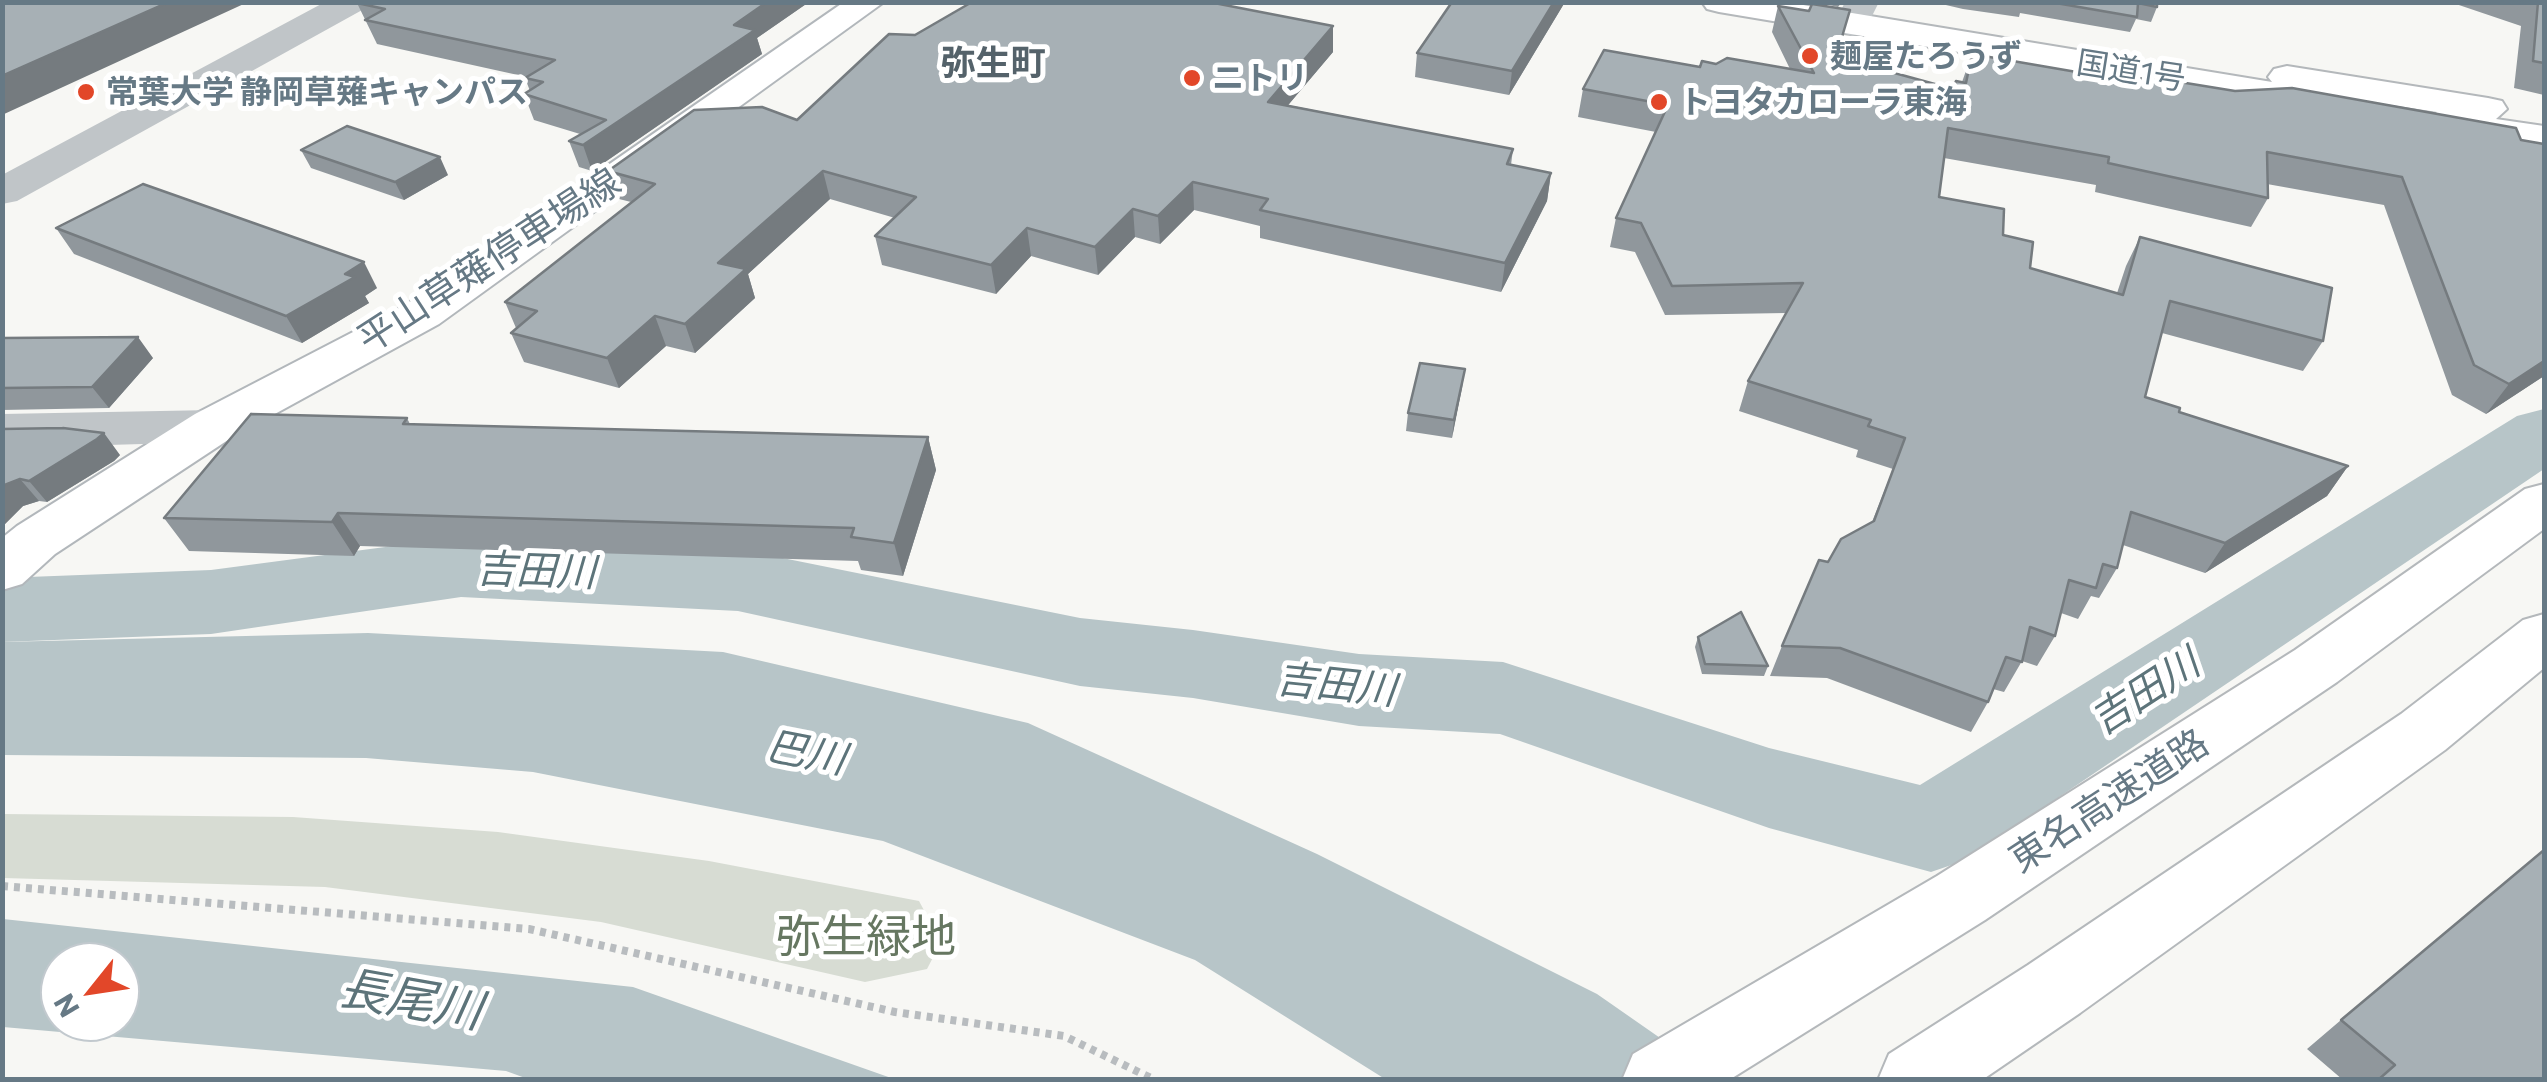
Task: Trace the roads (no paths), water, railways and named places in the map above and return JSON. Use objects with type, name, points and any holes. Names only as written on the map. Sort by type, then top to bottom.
[{"type":"main road","name":"平山草薙停車場線","points":[[2,570],[36,540],[213,426],[423,314],[867,2]]},
{"type":"main road","name":"国道1号","points":[[1718,2],[1850,10],[2544,118]]},
{"type":"main road","name":"国道1号","points":[[1850,10],[2544,138]]},
{"type":"main road","name":"東名高速道路","points":[[1660,1080],[1961,898],[2300,677],[2544,502]]},
{"type":"main road","points":[[1916,1080],[2054,989],[2423,732],[2544,636]]},
{"type":"street","points":[[2,192],[352,2]]},
{"type":"street","points":[[2,431],[213,426]]},
{"type":"water","name":"巴川","points":[[368,633],[723,652],[1028,723],[1317,854],[1597,994],[1719,1079],[1385,1079],[1195,960],[883,841],[533,772],[366,758],[3,755],[2,642]]},
{"type":"water","name":"長尾川","points":[[3,919],[633,987],[894,1079],[528,1079],[506,1071],[140,1039],[140,942],[40,942],[40,1030],[3,1027]]},
{"type":"waterway","name":"吉田川","points":[[2,610],[211,602],[461,567],[738,580],[1080,652],[1193,664],[1359,690],[1503,698],[1769,788],[1931,830],[2544,434]]},
{"type":"place","name":"麺屋たろうず","points":[[1810,56]]},
{"type":"place","name":"ニトリ","points":[[1192,78]]},
{"type":"place","name":"常葉大学 静岡草薙キャンパス","points":[[86,92]]},
{"type":"place","name":"トヨタカローラ東海","points":[[1659,102]]},
{"type":"district","name":"弥生町","points":[[993,63]]},
{"type":"park label","name":"弥生緑地","points":[[866,937]]}]
